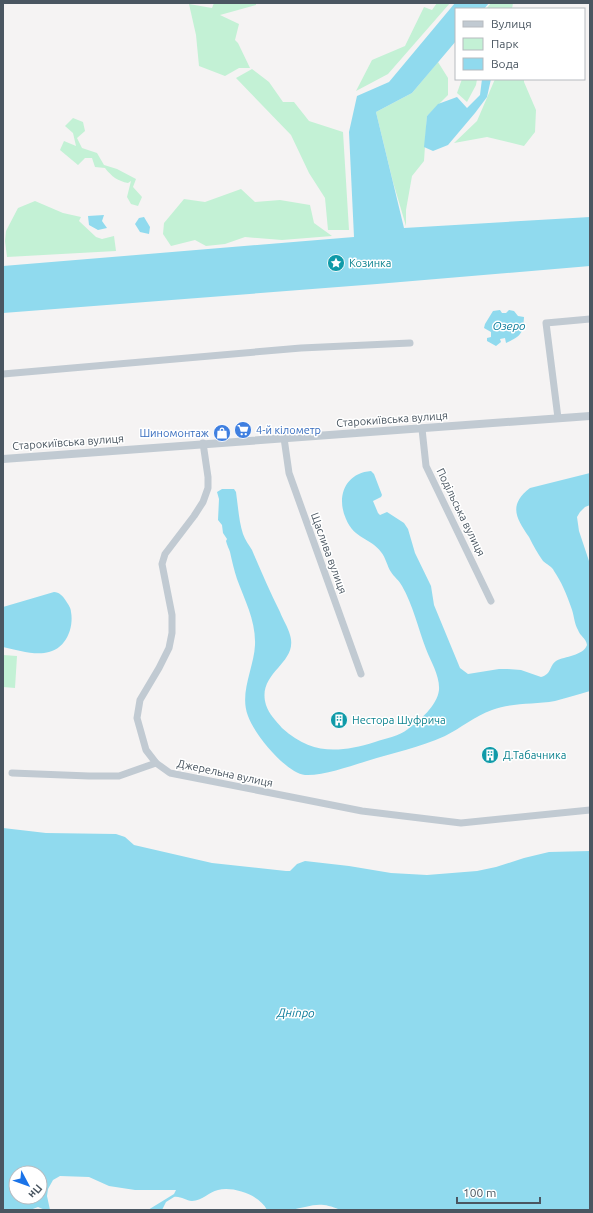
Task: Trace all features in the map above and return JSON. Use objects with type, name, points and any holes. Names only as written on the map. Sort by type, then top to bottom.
[{"type":"street","points":[[558,418],[546,323],[590,318]]},
{"type":"street","points":[[3,374],[301,348],[410,343]]},
{"type":"street","name":"Старокиївська вулиця","points":[[3,459],[204,443],[422,429],[590,416]]},
{"type":"street","name":"Подільська вулиця","points":[[422,429],[426,466],[491,601]]},
{"type":"street","name":"Щаслива вулиця","points":[[284,438],[289,473],[361,674]]},
{"type":"street","name":"Джерельна вулиця","points":[[204,443],[208,488],[200,507],[165,554],[162,564],[172,615],[172,633],[169,648],[140,700],[137,718],[146,750],[156,763],[170,773],[298,799],[362,811],[461,823],[590,810]]},
{"type":"street","points":[[12,773],[119,776],[156,763]]},
{"type":"green space","points":[[214,3],[256,3],[256,5],[220,15],[239,24],[235,40],[238,43],[250,68],[239,68],[225,76],[199,66],[196,35],[189,4],[212,8]]},
{"type":"green space","points":[[437,3],[450,3],[388,74],[356,91],[372,60],[405,46],[424,7],[432,10]]},
{"type":"green space","points":[[491,3],[513,3],[512,8],[487,8]]},
{"type":"green space","points":[[438,62],[448,78],[448,95],[427,116],[424,161],[412,176],[406,210],[406,226],[393,182],[376,112],[412,93]]},
{"type":"green space","points":[[252,69],[269,82],[283,102],[294,102],[309,121],[343,132],[349,230],[328,230],[325,198],[309,173],[291,135],[236,78]]},
{"type":"green space","points":[[462,80],[477,80],[476,85],[467,102],[457,93]]},
{"type":"green space","points":[[495,80],[524,80],[536,110],[535,132],[524,146],[487,137],[454,143],[477,121]]},
{"type":"green space","points":[[73,118],[83,122],[85,131],[77,138],[82,148],[97,153],[104,165],[117,169],[136,179],[133,187],[142,197],[138,206],[131,204],[127,197],[131,181],[128,183],[121,181],[115,178],[105,168],[95,167],[92,158],[85,158],[78,165],[60,150],[64,141],[76,146],[73,133],[65,126]]},
{"type":"green space","points":[[241,189],[255,202],[280,200],[310,205],[314,223],[332,236],[282,240],[245,237],[225,244],[206,246],[195,240],[171,246],[163,234],[164,223],[184,199],[205,202]]},
{"type":"green space","points":[[35,201],[63,213],[81,217],[79,221],[96,237],[102,239],[114,236],[116,251],[7,257],[5,241],[6,231],[18,208]]},
{"type":"green space","points":[[3,655],[17,656],[15,688],[3,687]]},
{"type":"water","points":[[455,3],[489,3],[485,8],[455,8],[455,42],[412,93],[376,112],[404,228],[590,217],[590,266],[3,313],[3,266],[354,237],[349,132],[357,96],[389,82]]},
{"type":"water","points":[[482,80],[491,80],[487,97],[448,145],[433,151],[424,147],[427,116],[438,104],[457,97],[467,108],[480,95]]},
{"type":"water","points":[[104,215],[102,221],[107,228],[98,230],[89,225],[88,216]]},
{"type":"water","points":[[144,217],[150,227],[149,234],[140,232],[135,224],[139,218]]},
{"type":"water","name":"Озеро","points":[[500,310],[502,313],[506,313],[509,310],[514,311],[518,316],[524,317],[524,323],[522,331],[518,336],[506,343],[505,338],[500,339],[501,342],[496,346],[487,341],[487,338],[491,337],[491,332],[484,328],[493,311]]},
{"type":"water","points":[[371,471],[374,474],[382,495],[373,501],[378,513],[380,515],[387,512],[404,523],[408,529],[415,553],[431,586],[434,605],[460,668],[468,674],[508,669],[521,670],[541,677],[545,676],[549,672],[552,665],[556,661],[578,654],[585,649],[587,645],[577,627],[568,598],[557,575],[552,568],[543,561],[521,524],[516,512],[517,506],[523,494],[530,488],[590,473],[590,505],[585,507],[577,517],[579,531],[590,564],[590,691],[555,701],[500,707],[480,715],[445,736],[406,750],[320,774],[305,775],[297,773],[272,752],[251,724],[248,716],[245,698],[254,654],[254,628],[236,576],[226,541],[227,539],[223,533],[222,525],[218,520],[219,499],[217,492],[222,489],[234,489],[236,492],[243,534],[252,550],[290,635],[291,645],[289,654],[267,684],[265,694],[267,708],[282,728],[293,737],[315,747],[338,750],[362,746],[397,735],[404,731],[418,721],[427,712],[435,702],[439,690],[437,674],[402,586],[391,572],[384,557],[377,547],[358,535],[349,526],[343,511],[343,495],[349,481],[355,476]]},
{"type":"water","points":[[54,592],[62,596],[71,611],[72,618],[70,631],[64,642],[55,650],[44,653],[26,652],[3,647],[3,607]]},
{"type":"water","name":"Дніпро","points":[[3,828],[46,833],[116,834],[125,837],[134,845],[212,863],[286,871],[290,871],[297,864],[305,861],[391,873],[427,875],[477,871],[549,852],[590,851],[590,1210],[340,1210],[326,1205],[315,1205],[290,1210],[267,1210],[258,1200],[246,1193],[231,1189],[224,1189],[215,1191],[196,1201],[174,1197],[166,1202],[162,1210],[148,1210],[174,1194],[176,1190],[135,1190],[109,1186],[89,1177],[60,1176],[53,1180],[48,1189],[48,1165],[8,1165],[8,1205],[48,1205],[48,1201],[50,1210],[45,1210],[38,1207],[30,1210],[3,1210]]},
{"type":"place","name":"Козинка","points":[[336,263]]},
{"type":"place","name":"4-й кілометр","points":[[243,430]]},
{"type":"place","name":"Шиномонтаж","points":[[222,433]]},
{"type":"place","name":"Нестора Шуфрича","points":[[339,720]]},
{"type":"place","name":"Д.Табачника","points":[[490,755]]}]
